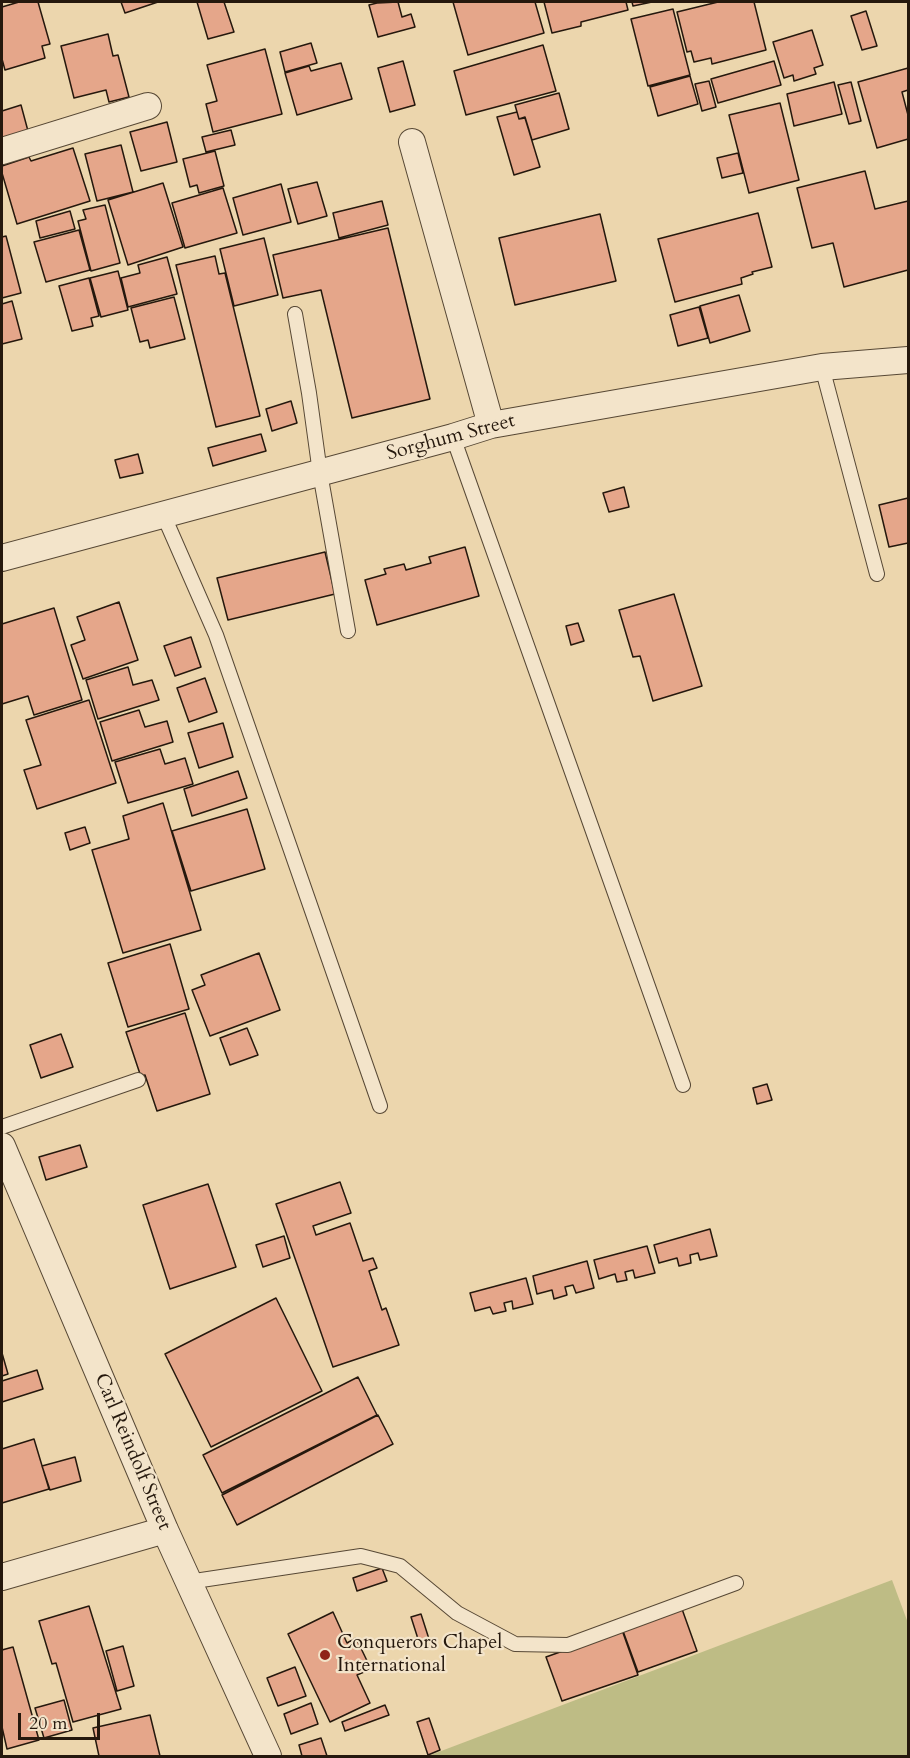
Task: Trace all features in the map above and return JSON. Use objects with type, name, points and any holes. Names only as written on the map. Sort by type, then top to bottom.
[{"type":"street","points":[[2,152],[147,106]]},
{"type":"street","points":[[412,142],[491,425]]},
{"type":"street","name":"Sorghum Street","points":[[2,558],[491,425],[822,367],[909,360]]},
{"type":"street","name":"Carl Reindolf Street","points":[[2,1146],[165,1530],[268,1756]]},
{"type":"street","points":[[2,1577],[165,1530]]},
{"type":"lane","points":[[295,314],[348,631]]},
{"type":"lane","points":[[822,367],[877,574]]},
{"type":"lane","points":[[453,437],[683,1085]]},
{"type":"lane","points":[[163,514],[216,635],[380,1106]]},
{"type":"lane","points":[[2,1127],[138,1080]]},
{"type":"lane","points":[[188,1582],[361,1556],[400,1566],[457,1613],[515,1644],[568,1645],[736,1583]]},
{"type":"shaded area","points":[[892,1580],[908,1623],[908,1756],[428,1756]]},
{"type":"building","points":[[19,2],[38,2],[50,44],[42,46],[45,58],[5,70],[2,59],[2,7]]},
{"type":"building","points":[[121,2],[158,2],[125,13]]},
{"type":"building","points":[[197,2],[224,2],[234,32],[208,39]]},
{"type":"building","points":[[398,2],[402,17],[411,14],[415,27],[378,37],[369,5]]},
{"type":"building","points":[[453,2],[535,2],[544,33],[468,55]]},
{"type":"building","points":[[544,2],[626,2],[628,10],[581,22],[581,26],[552,33]]},
{"type":"building","points":[[632,2],[652,2],[633,6]]},
{"type":"building","points":[[718,2],[754,2],[766,50],[712,64],[711,58],[694,62],[691,51],[687,52],[677,12]]},
{"type":"building","points":[[673,9],[690,75],[648,86],[631,19]]},
{"type":"building","points":[[866,11],[877,46],[862,50],[851,16]]},
{"type":"building","points":[[812,30],[823,65],[814,68],[816,74],[794,81],[793,75],[784,78],[773,42]]},
{"type":"building","points":[[108,34],[113,56],[118,55],[129,97],[109,102],[106,90],[74,98],[61,46]]},
{"type":"building","points":[[311,43],[317,63],[285,72],[280,52]]},
{"type":"building","points":[[543,45],[556,91],[466,115],[454,71]]},
{"type":"building","points":[[265,49],[282,114],[213,132],[206,104],[217,101],[207,65]]},
{"type":"building","points":[[403,61],[415,105],[390,112],[378,68]]},
{"type":"building","points":[[774,61],[781,85],[718,103],[711,79]]},
{"type":"building","points":[[341,63],[352,99],[297,115],[285,73],[309,66],[311,71]]},
{"type":"building","points":[[908,68],[908,90],[902,92],[908,115],[908,139],[877,148],[858,82]]},
{"type":"building","points":[[690,76],[698,104],[658,116],[650,87]]},
{"type":"building","points":[[709,81],[716,107],[702,111],[695,84]]},
{"type":"building","points":[[834,82],[842,114],[794,126],[787,94]]},
{"type":"building","points":[[851,82],[861,121],[849,124],[838,85]]},
{"type":"building","points":[[559,93],[569,129],[532,140],[525,117],[519,119],[515,105]]},
{"type":"building","points":[[780,103],[799,180],[749,193],[729,115]]},
{"type":"building","points":[[21,105],[28,131],[2,138],[2,111]]},
{"type":"building","points":[[517,112],[519,119],[525,118],[540,167],[514,175],[497,117]]},
{"type":"building","points":[[167,122],[177,162],[141,171],[130,132]]},
{"type":"building","points":[[231,130],[235,145],[206,152],[202,137]]},
{"type":"building","points":[[121,145],[133,192],[97,201],[85,154]]},
{"type":"building","points":[[73,148],[90,201],[17,224],[2,166],[29,157],[31,161]]},
{"type":"building","points":[[215,151],[224,186],[199,193],[197,185],[190,187],[183,159]]},
{"type":"building","points":[[738,153],[743,173],[722,178],[717,158]]},
{"type":"building","points":[[865,171],[875,209],[908,201],[908,270],[844,287],[833,243],[812,248],[797,188]]},
{"type":"building","points":[[317,182],[327,216],[298,224],[288,189]]},
{"type":"building","points":[[163,183],[183,247],[128,265],[108,200]]},
{"type":"building","points":[[281,184],[291,222],[243,235],[233,198]]},
{"type":"building","points":[[223,188],[237,233],[185,248],[172,203]]},
{"type":"building","points":[[382,201],[388,225],[339,238],[333,213]]},
{"type":"building","points":[[105,205],[120,263],[91,271],[78,221],[86,219],[83,210]]},
{"type":"building","points":[[70,211],[75,229],[40,238],[36,221]]},
{"type":"building","points":[[758,213],[772,267],[752,272],[753,274],[741,278],[742,284],[675,302],[658,239]]},
{"type":"building","points":[[600,214],[616,281],[515,305],[499,238]]},
{"type":"building","points":[[388,228],[430,399],[352,418],[321,290],[283,298],[273,255]]},
{"type":"building","points":[[79,230],[90,270],[46,282],[34,242]]},
{"type":"building","points":[[6,236],[21,293],[2,298],[2,237]]},
{"type":"building","points":[[264,238],[278,295],[234,306],[220,249]]},
{"type":"building","points":[[215,256],[219,274],[225,273],[260,416],[216,427],[176,265]]},
{"type":"building","points":[[167,257],[177,294],[128,307],[121,278],[140,273],[138,265]]},
{"type":"building","points":[[118,271],[128,310],[101,317],[90,278]]},
{"type":"building","points":[[89,278],[99,316],[91,318],[93,326],[72,331],[59,286]]},
{"type":"building","points":[[739,295],[750,331],[710,343],[700,306]]},
{"type":"building","points":[[174,297],[185,339],[150,348],[148,340],[140,342],[131,308]]},
{"type":"building","points":[[12,301],[22,339],[2,344],[2,304]]},
{"type":"building","points":[[699,307],[708,338],[678,346],[670,315]]},
{"type":"building","points":[[291,401],[297,423],[272,431],[266,409]]},
{"type":"building","points":[[261,434],[266,451],[213,466],[208,448]]},
{"type":"building","points":[[138,454],[143,473],[120,478],[115,460]]},
{"type":"building","points":[[624,487],[629,507],[609,512],[603,493]]},
{"type":"building","points":[[908,498],[908,543],[889,547],[879,505]]},
{"type":"building","points":[[465,547],[479,596],[377,625],[365,580],[386,574],[384,569],[404,564],[406,570],[431,563],[429,557]]},
{"type":"building","points":[[325,552],[335,594],[228,620],[217,578]]},
{"type":"building","points":[[674,594],[702,686],[653,701],[640,656],[633,657],[619,610]]},
{"type":"building","points":[[119,602],[138,660],[83,679],[71,645],[85,640],[77,617]]},
{"type":"building","points":[[54,608],[82,700],[34,715],[28,696],[2,704],[2,624]]},
{"type":"building","points":[[578,623],[584,641],[571,645],[566,626]]},
{"type":"building","points":[[191,637],[201,667],[175,676],[164,646]]},
{"type":"building","points":[[128,667],[133,685],[152,680],[159,700],[98,719],[86,680]]},
{"type":"building","points":[[205,678],[217,712],[189,722],[177,688]]},
{"type":"building","points":[[89,700],[116,783],[37,809],[24,770],[41,765],[26,720]]},
{"type":"building","points":[[139,710],[145,727],[167,721],[173,742],[112,761],[100,722]]},
{"type":"building","points":[[223,723],[233,757],[199,768],[188,733]]},
{"type":"building","points":[[160,749],[165,764],[185,758],[193,784],[128,803],[115,762]]},
{"type":"building","points":[[238,771],[247,798],[192,816],[184,789]]},
{"type":"building","points":[[163,803],[201,930],[123,953],[92,850],[129,839],[123,816]]},
{"type":"building","points":[[247,809],[265,869],[191,891],[172,831]]},
{"type":"building","points":[[85,827],[90,843],[70,850],[65,833]]},
{"type":"building","points":[[170,944],[189,1009],[128,1027],[108,963]]},
{"type":"building","points":[[259,953],[280,1010],[210,1036],[192,990],[205,985],[201,975]]},
{"type":"building","points":[[185,1013],[210,1094],[157,1111],[145,1075],[141,1077],[126,1032]]},
{"type":"building","points":[[247,1028],[258,1055],[230,1065],[220,1038]]},
{"type":"building","points":[[61,1034],[73,1067],[41,1078],[30,1045]]},
{"type":"building","points":[[767,1084],[772,1100],[757,1104],[753,1088]]},
{"type":"building","points":[[80,1145],[87,1167],[46,1180],[39,1157]]},
{"type":"building","points":[[340,1182],[351,1213],[313,1226],[316,1235],[350,1223],[363,1261],[373,1258],[377,1268],[369,1271],[382,1310],[386,1308],[399,1345],[333,1367],[276,1204]]},
{"type":"building","points":[[208,1184],[236,1267],[170,1289],[143,1205]]},
{"type":"building","points":[[710,1229],[717,1256],[700,1260],[698,1253],[690,1255],[691,1263],[679,1266],[677,1258],[659,1263],[654,1245]]},
{"type":"building","points":[[284,1236],[290,1258],[263,1267],[256,1245]]},
{"type":"building","points":[[647,1246],[655,1273],[635,1278],[633,1270],[625,1272],[627,1280],[617,1282],[615,1274],[599,1279],[594,1260]]},
{"type":"building","points":[[587,1261],[594,1288],[576,1293],[573,1285],[565,1287],[567,1295],[554,1299],[552,1290],[537,1294],[533,1276]]},
{"type":"building","points":[[526,1278],[533,1304],[513,1309],[512,1301],[504,1303],[506,1311],[493,1314],[490,1307],[475,1311],[470,1293]]},
{"type":"building","points":[[276,1298],[322,1391],[211,1447],[165,1354]]},
{"type":"building","points":[[2,1353],[8,1374],[2,1376]]},
{"type":"building","points":[[37,1370],[43,1389],[2,1402],[2,1381]]},
{"type":"building","points":[[358,1377],[377,1415],[222,1493],[203,1455]]},
{"type":"building","points":[[378,1415],[393,1444],[237,1525],[222,1495]]},
{"type":"building","points":[[34,1439],[49,1489],[2,1503],[2,1449]]},
{"type":"building","points":[[75,1457],[81,1481],[50,1490],[42,1466]]},
{"type":"building","points":[[382,1568],[387,1581],[357,1591],[353,1578]]},
{"type":"building","points":[[89,1606],[121,1709],[73,1722],[56,1663],[52,1664],[39,1621]]},
{"type":"building","points":[[682,1609],[697,1651],[638,1672],[623,1631]]},
{"type":"building","points":[[333,1612],[347,1643],[356,1638],[371,1669],[357,1675],[370,1703],[330,1722],[288,1634]]},
{"type":"building","points":[[421,1614],[429,1639],[419,1642],[411,1617]]},
{"type":"building","points":[[622,1630],[638,1675],[562,1701],[546,1657]]},
{"type":"building","points":[[123,1646],[134,1686],[117,1691],[106,1651]]},
{"type":"building","points":[[13,1647],[39,1740],[7,1749],[2,1727],[2,1650]]},
{"type":"building","points":[[295,1667],[306,1696],[278,1706],[267,1678]]},
{"type":"building","points":[[64,1700],[72,1730],[44,1738],[35,1708]]},
{"type":"building","points":[[311,1703],[318,1724],[291,1734],[284,1714]]},
{"type":"building","points":[[385,1705],[389,1715],[345,1731],[342,1722]]},
{"type":"building","points":[[150,1715],[160,1756],[99,1756],[93,1728]]},
{"type":"building","points":[[429,1718],[440,1750],[428,1755],[417,1722]]},
{"type":"building","points":[[321,1738],[327,1756],[302,1756],[299,1745]]},
{"type":"place","name":"Conquerors Chapel International","points":[[325,1655]]}]
